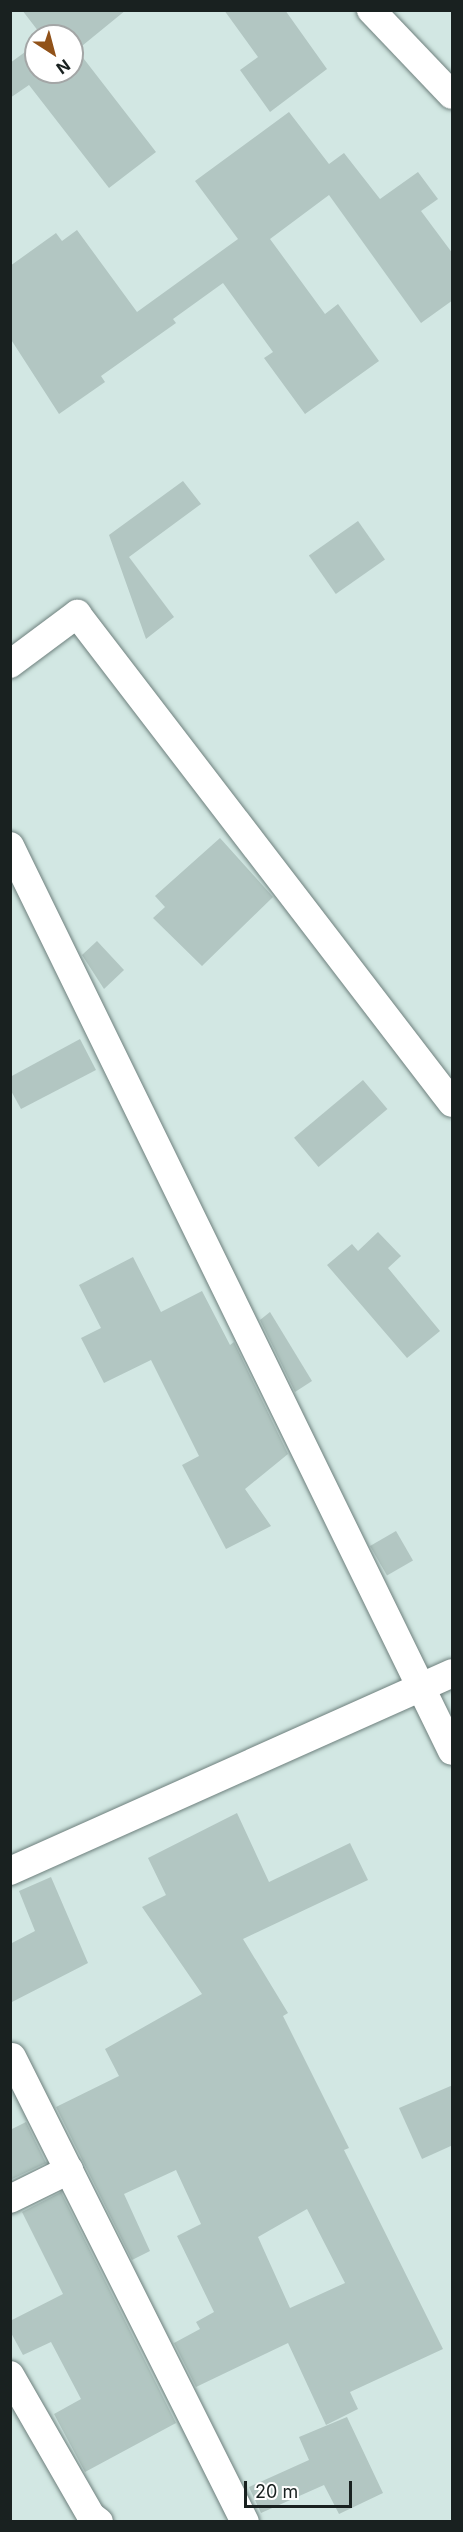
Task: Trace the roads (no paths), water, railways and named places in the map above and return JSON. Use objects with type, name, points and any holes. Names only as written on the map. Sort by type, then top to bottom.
[{"type":"street","points":[[371,10],[453,95]]},
{"type":"street","points":[[10,664],[77,614],[453,1103]]},
{"type":"street","points":[[10,846],[453,1751]]},
{"type":"street","points":[[10,1871],[453,1673]]},
{"type":"street","points":[[12,2057],[238,2519]]},
{"type":"street","points":[[10,2199],[69,2170]]},
{"type":"street","points":[[10,2375],[91,2516],[99,2522]]}]
